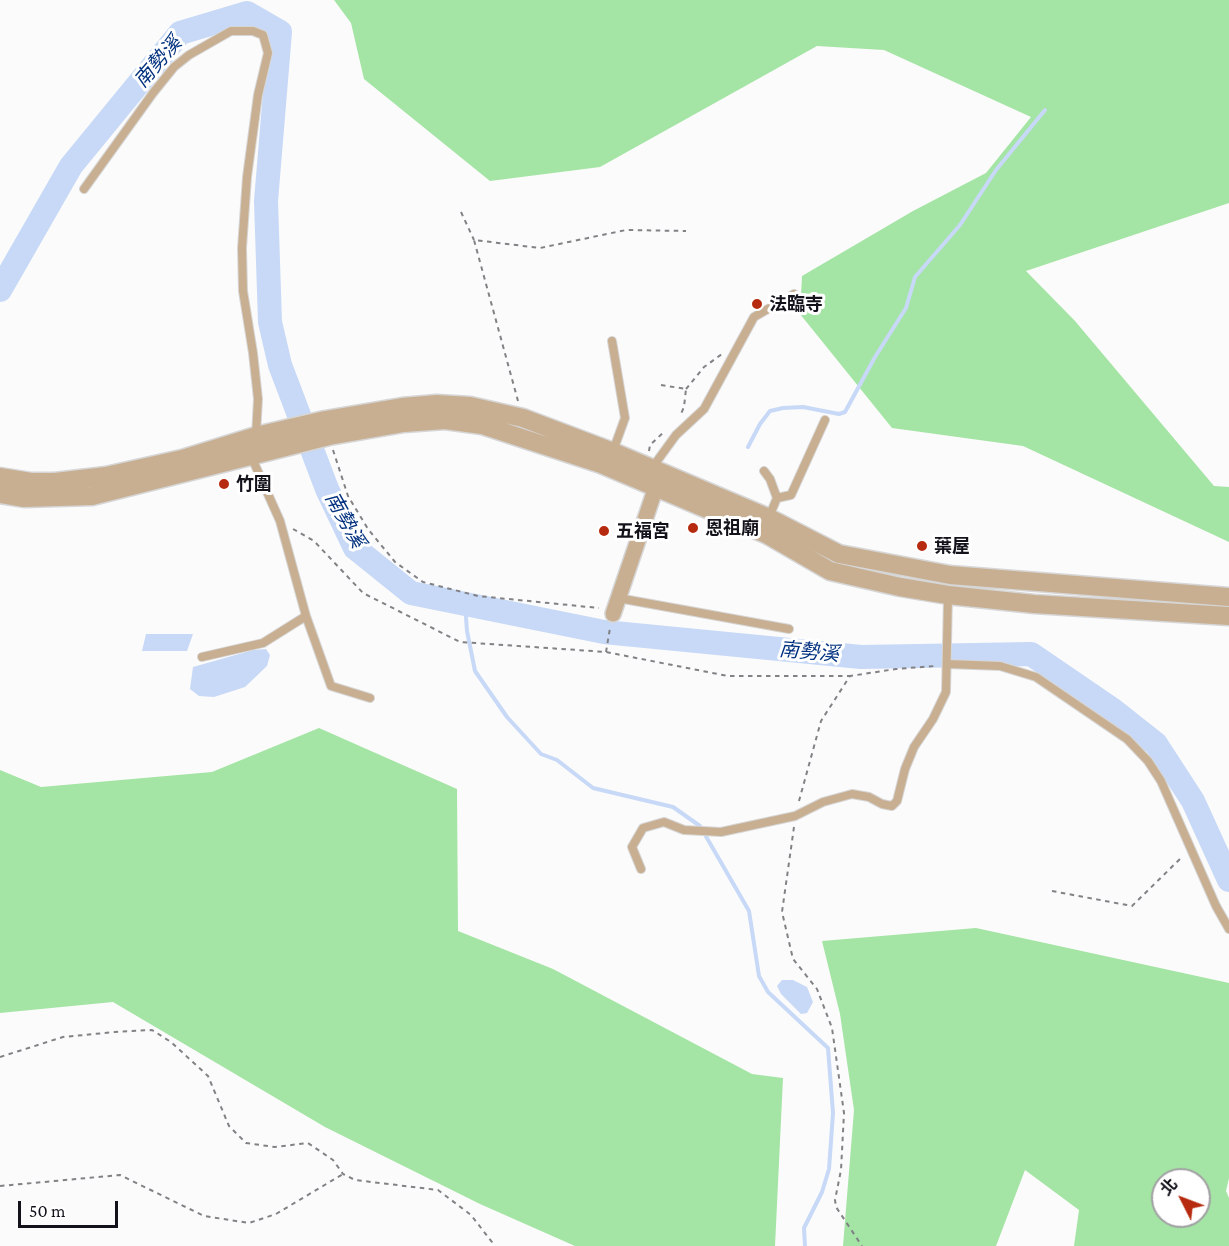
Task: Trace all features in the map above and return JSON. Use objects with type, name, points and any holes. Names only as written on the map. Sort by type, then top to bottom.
[{"type":"street","points":[[0,494],[24,498],[92,496],[250,455],[276,440],[326,431],[402,406],[437,404],[470,406],[656,487],[839,554],[950,576],[1229,597]]},
{"type":"street","points":[[520,427],[613,453],[652,469],[767,526],[830,571],[947,600],[1229,616]]},
{"type":"street","points":[[0,477],[43,482],[106,476],[182,459],[256,436],[276,440]]},
{"type":"street","points":[[250,455],[256,436]]},
{"type":"street","points":[[615,607],[656,487],[652,469]]},
{"type":"street","points":[[947,600],[950,576]]},
{"type":"lane","points":[[84,189],[174,67],[189,55],[231,31],[253,31],[263,35],[268,53],[258,95],[242,248],[243,291],[258,399],[256,436]]},
{"type":"lane","points":[[652,469],[676,435],[704,409],[754,317],[794,294]]},
{"type":"lane","points":[[612,341],[626,418],[613,453]]},
{"type":"lane","points":[[777,498],[791,495],[825,420]]},
{"type":"lane","points":[[250,455],[280,521],[306,616],[331,686],[370,698]]},
{"type":"lane","points":[[764,471],[770,479],[777,498],[767,526]]},
{"type":"lane","points":[[641,869],[632,847],[643,828],[664,822],[684,830],[721,832],[795,816],[823,802],[852,794],[869,797],[892,806],[897,801],[905,769],[914,747],[933,719],[946,692],[947,600]]},
{"type":"lane","points":[[615,607],[789,628]]},
{"type":"lane","points":[[202,657],[263,643],[306,616]]},
{"type":"lane","points":[[947,663],[1000,666],[1036,678],[1127,739],[1148,761],[1161,781],[1216,906],[1229,929]]},
{"type":"path","points":[[461,212],[474,240],[520,427]]},
{"type":"path","points":[[474,240],[540,248],[626,230],[686,231]]},
{"type":"path","points":[[679,418],[684,407],[686,390],[704,367],[738,345]]},
{"type":"path","points":[[661,385],[686,390]]},
{"type":"path","points":[[652,469],[649,455],[650,445],[672,424]]},
{"type":"path","points":[[326,431],[348,496],[368,529],[395,562],[423,582],[478,596],[560,606],[615,607],[606,652]]},
{"type":"path","points":[[280,521],[314,541],[363,593],[460,642],[606,652],[728,676],[850,676],[947,663]]},
{"type":"path","points":[[850,676],[821,721],[795,816],[782,912],[794,959],[817,989],[832,1028],[844,1113],[841,1170],[835,1200],[836,1207],[862,1246]]},
{"type":"path","points":[[1052,891],[1132,906],[1191,849]]},
{"type":"path","points":[[0,1057],[63,1038],[152,1030],[171,1042],[208,1076],[229,1126],[246,1143],[275,1148],[308,1143],[333,1160],[343,1174],[355,1180],[438,1190],[471,1215],[495,1246]]},
{"type":"path","points":[[0,1186],[120,1175],[204,1216],[249,1223],[276,1214],[343,1174]]},
{"type":"green space","points":[[334,0],[1229,0],[1229,203],[1026,271],[1075,321],[1214,486],[1229,487],[1229,542],[1023,446],[892,428],[800,314],[802,276],[913,211],[986,173],[1031,117],[884,50],[817,46],[600,167],[490,181],[364,79],[351,23]]},
{"type":"green space","points":[[319,728],[457,789],[458,931],[553,969],[752,1074],[783,1078],[775,1246],[575,1246],[480,1204],[325,1127],[113,1002],[0,1013],[0,770],[41,787],[212,772]]},
{"type":"green space","points":[[976,928],[1229,983],[1229,1178],[1226,1191],[1229,1198],[1229,1246],[1074,1246],[1079,1210],[1025,1170],[996,1246],[843,1246],[854,1110],[840,1014],[822,941]]},
{"type":"water","points":[[146,634],[193,634],[187,651],[142,651]]},
{"type":"water","points":[[266,649],[270,655],[267,666],[245,687],[214,697],[199,696],[190,689],[193,667],[253,650]]},
{"type":"water","points":[[782,980],[793,980],[807,987],[813,1002],[807,1013],[801,1014],[781,994],[777,986]]},
{"type":"waterway","name":"南勢溪","points":[[0,290],[71,166],[180,33],[247,13],[280,32],[266,201],[270,322],[280,365],[327,489],[355,548],[411,593],[604,632],[861,657],[1031,654],[1113,710],[1156,744],[1193,801],[1229,880]]},
{"type":"waterway","points":[[748,447],[770,411],[803,407],[839,414],[845,412],[875,357],[906,308],[915,277],[960,225],[996,170],[1045,110]]},
{"type":"waterway","points":[[465,604],[467,631],[475,671],[507,717],[541,754],[557,760],[593,788],[673,807],[700,826],[749,911],[759,976],[768,992],[828,1048],[833,1113],[829,1169],[822,1192],[804,1228],[805,1246]]},
{"type":"place","name":"法臨寺","points":[[757,304]]},
{"type":"place","name":"竹圍","points":[[224,484]]},
{"type":"place","name":"恩祖廟","points":[[693,528]]},
{"type":"place","name":"五福宮","points":[[604,531]]},
{"type":"place","name":"葉屋","points":[[922,546]]}]
